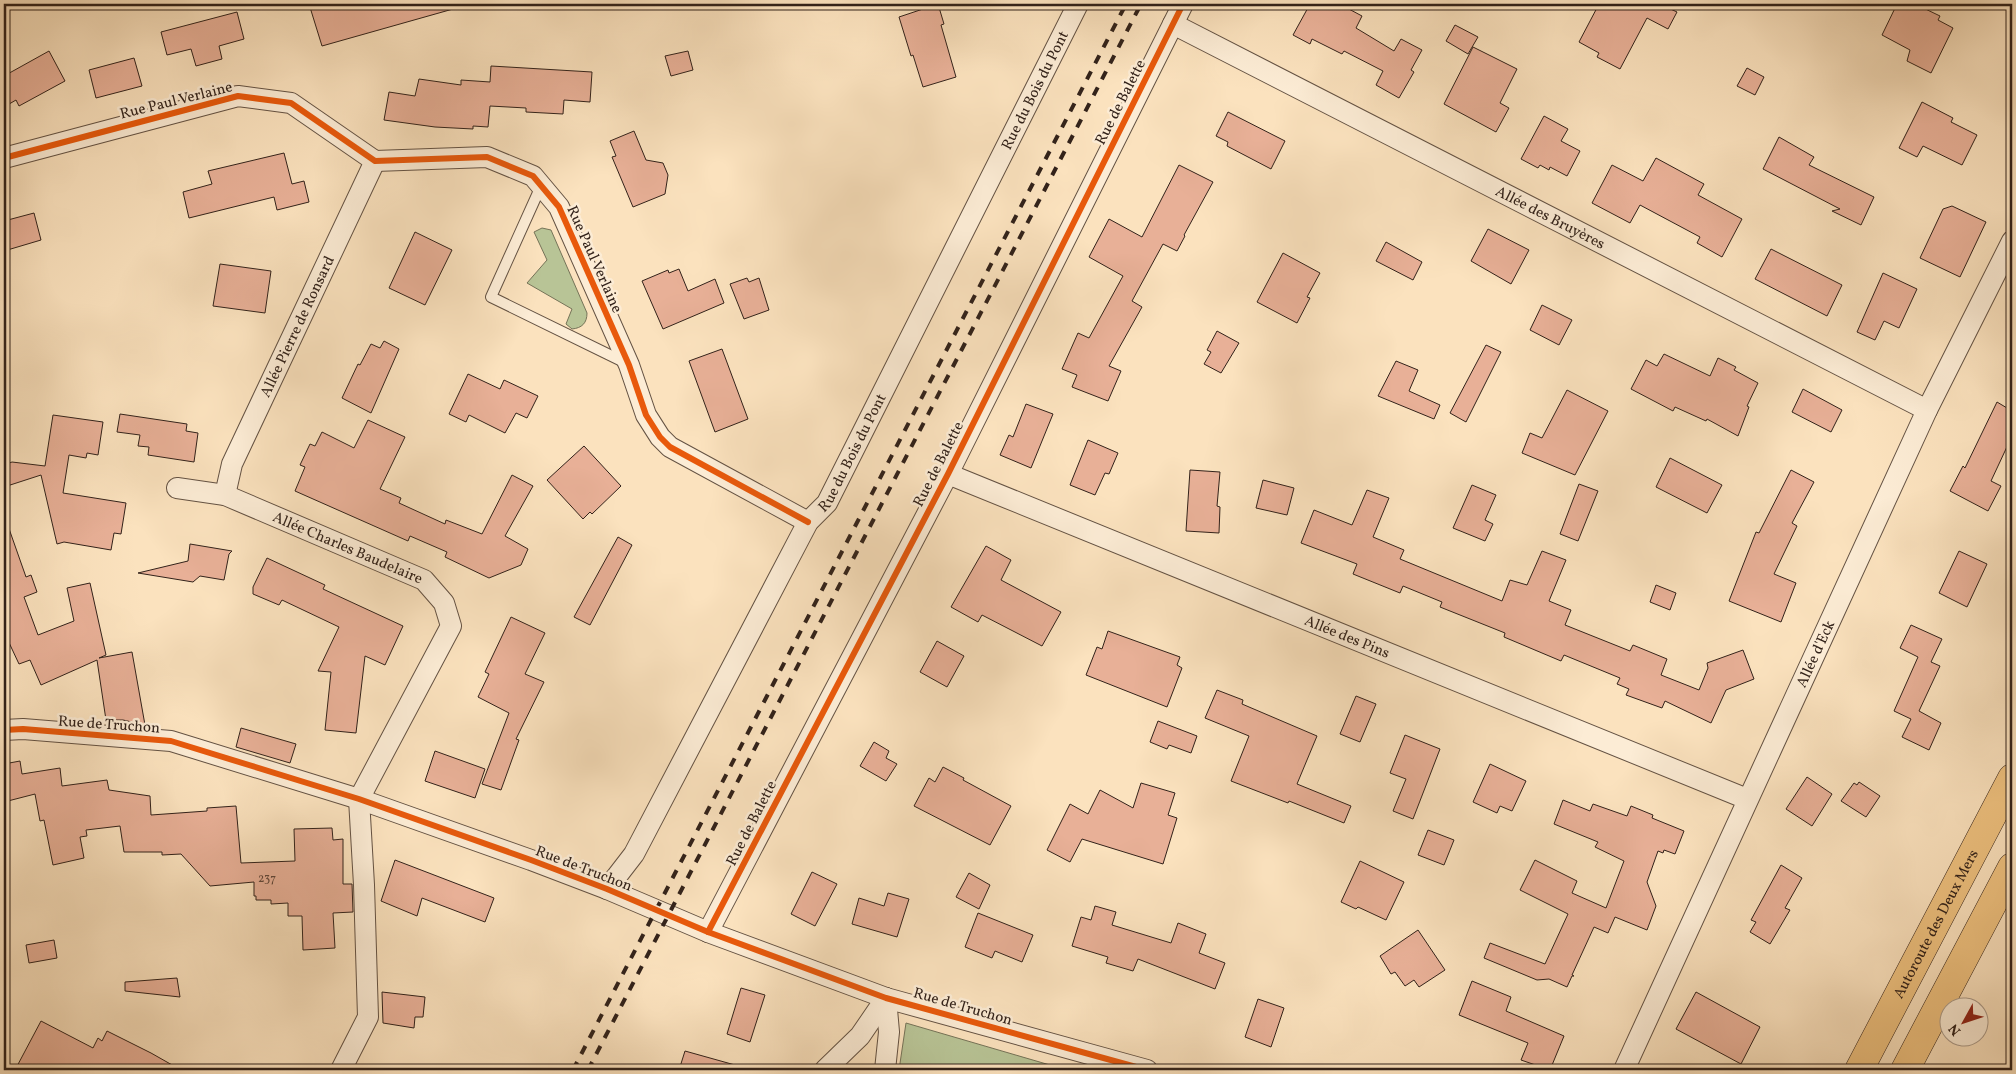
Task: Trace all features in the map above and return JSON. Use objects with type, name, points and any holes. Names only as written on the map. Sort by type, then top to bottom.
[{"type":"highway","name":"Autoroute des Deux Mers","points":[[1859,1070],[2012,778]]},
{"type":"highway","points":[[1905,1070],[2012,867]]},
{"type":"street","name":"Rue du Bois du Pont","points":[[607,889],[634,854],[808,522],[827,503],[1078,4]]},
{"type":"street","name":"Rue de Balette","points":[[708,932],[948,474],[1183,4]]},
{"type":"street","name":"Allée des Bruyères","points":[[1173,24],[1927,410]]},
{"type":"street","name":"Rue Paul Verlaine","points":[[4,158],[238,96],[291,103],[375,161],[487,157],[533,176],[558,207],[629,365],[646,414],[660,437],[670,447],[808,522]]},
{"type":"street","name":"Allée Pierre de Ronsard","points":[[225,495],[232,464],[375,161]]},
{"type":"street","name":"Allée d'Eck","points":[[1624,1070],[1927,410],[2012,241]]},
{"type":"street","name":"Allée des Pins","points":[[948,474],[1747,800]]},
{"type":"street","name":"Allée Charles Baudelaire","points":[[177,488],[225,495],[424,580],[444,603],[451,626],[359,800]]},
{"type":"street","name":"Rue de Truchon","points":[[4,730],[23,729],[171,741],[359,800],[607,889],[708,932],[886,998],[1147,1070]]},
{"type":"street","points":[[341,1070],[368,1017],[359,800]]},
{"type":"street","points":[[825,1070],[860,1036],[886,998]]},
{"type":"street","points":[[885,1070],[889,1032],[886,998]]},
{"type":"lane","points":[[541,186],[492,297],[629,365]]},
{"type":"green space","points":[[542,228],[551,230],[587,313],[585,322],[579,327],[572,329],[566,324],[572,309],[527,283],[547,260],[534,232]]},
{"type":"green space","points":[[906,1023],[1067,1070],[899,1070]]},
{"type":"building","points":[[309,4],[453,4],[453,9],[322,46]]},
{"type":"building","points":[[938,4],[944,24],[941,25],[956,77],[923,87],[899,17]]},
{"type":"building","points":[[1310,4],[1345,4],[1347,8],[1362,16],[1356,28],[1394,51],[1401,39],[1422,50],[1411,70],[1414,72],[1399,98],[1376,85],[1383,71],[1344,51],[1342,54],[1312,39],[1310,44],[1293,35]]},
{"type":"building","points":[[1599,4],[1660,4],[1677,12],[1668,29],[1647,18],[1620,69],[1597,57],[1599,53],[1579,42]]},
{"type":"building","points":[[1897,4],[1915,4],[1940,16],[1938,20],[1953,28],[1931,73],[1907,61],[1910,50],[1882,35]]},
{"type":"building","points":[[237,12],[244,39],[219,46],[222,59],[196,66],[191,49],[167,55],[161,32]]},
{"type":"building","points":[[1455,25],[1478,37],[1468,54],[1446,41]]},
{"type":"building","points":[[1473,47],[1517,69],[1500,103],[1509,108],[1496,132],[1444,104]]},
{"type":"building","points":[[49,51],[65,81],[19,106],[16,100],[4,107],[4,76]]},
{"type":"building","points":[[688,51],[693,70],[671,76],[665,56]]},
{"type":"building","points":[[134,58],[142,86],[96,98],[89,70]]},
{"type":"building","points":[[491,66],[592,72],[590,102],[564,100],[563,114],[526,112],[526,108],[490,106],[488,127],[473,126],[473,129],[435,127],[384,120],[389,92],[415,96],[419,79],[461,85],[461,80],[490,82]]},
{"type":"building","points":[[1747,68],[1764,77],[1755,95],[1737,86]]},
{"type":"building","points":[[1922,102],[1953,118],[1951,122],[1977,135],[1962,165],[1923,146],[1917,157],[1899,148]]},
{"type":"building","points":[[1228,112],[1285,141],[1271,169],[1227,146],[1228,142],[1216,136]]},
{"type":"building","points":[[1544,116],[1568,129],[1561,141],[1580,151],[1567,176],[1550,167],[1549,170],[1540,165],[1538,168],[1521,159]]},
{"type":"building","points":[[634,131],[646,160],[663,163],[668,175],[665,194],[633,207],[612,157],[616,156],[610,141]]},
{"type":"building","points":[[1779,137],[1814,157],[1809,165],[1874,197],[1861,225],[1832,211],[1840,209],[1763,169]]},
{"type":"building","points":[[284,153],[292,184],[304,181],[309,202],[277,210],[274,197],[189,218],[183,192],[212,184],[208,171]]},
{"type":"building","points":[[1656,158],[1704,184],[1698,195],[1742,219],[1722,257],[1697,243],[1700,237],[1640,205],[1630,223],[1592,203],[1612,165],[1643,181]]},
{"type":"building","points":[[1179,165],[1213,182],[1177,251],[1163,244],[1132,301],[1142,307],[1109,366],[1121,371],[1108,401],[1072,387],[1077,375],[1062,369],[1078,333],[1089,338],[1123,276],[1089,257],[1109,219],[1142,237]]},
{"type":"building","points":[[1952,206],[1986,222],[1960,277],[1920,258],[1943,209]]},
{"type":"building","points":[[34,213],[41,240],[4,251],[4,221]]},
{"type":"building","points":[[1488,229],[1529,250],[1511,284],[1471,261]]},
{"type":"building","points":[[415,232],[452,250],[425,305],[389,288]]},
{"type":"building","points":[[1386,242],[1422,262],[1413,280],[1376,261]]},
{"type":"building","points":[[1771,249],[1842,285],[1827,316],[1755,279]]},
{"type":"building","points":[[1283,253],[1320,273],[1307,297],[1310,298],[1297,323],[1257,302]]},
{"type":"building","points":[[220,264],[271,271],[265,313],[213,306]]},
{"type":"building","points":[[679,269],[688,291],[715,279],[724,303],[663,329],[642,281],[668,270],[669,273]]},
{"type":"building","points":[[1883,273],[1917,289],[1899,328],[1884,321],[1875,340],[1857,332]]},
{"type":"building","points":[[747,278],[749,282],[759,278],[769,310],[744,319],[730,284]]},
{"type":"building","points":[[1542,305],[1572,320],[1559,345],[1530,330]]},
{"type":"building","points":[[1217,331],[1239,343],[1221,373],[1204,364],[1211,352],[1207,350]]},
{"type":"building","points":[[384,341],[399,349],[371,413],[342,398],[358,364],[360,365],[371,344],[380,348]]},
{"type":"building","points":[[1486,345],[1501,352],[1466,422],[1450,413]]},
{"type":"building","points":[[722,349],[748,419],[715,432],[689,361]]},
{"type":"building","points":[[1664,354],[1710,376],[1718,358],[1736,367],[1734,370],[1758,383],[1747,406],[1749,407],[1738,436],[1707,419],[1706,421],[1675,407],[1673,411],[1631,389],[1646,360],[1657,366]]},
{"type":"building","points":[[1396,361],[1418,370],[1409,391],[1440,405],[1434,419],[1378,396]]},
{"type":"building","points":[[468,374],[500,389],[504,380],[538,396],[527,418],[516,413],[505,433],[469,415],[466,422],[449,414]]},
{"type":"building","points":[[1803,389],[1842,410],[1831,432],[1792,412]]},
{"type":"building","points":[[1567,390],[1608,411],[1575,475],[1522,453],[1530,433],[1542,438]]},
{"type":"building","points":[[1997,402],[2012,411],[2012,436],[1991,481],[2001,486],[1988,511],[1950,491],[1963,466],[1965,468]]},
{"type":"building","points":[[1026,404],[1053,414],[1031,468],[1000,455],[1009,435],[1013,437]]},
{"type":"building","points":[[120,414],[187,424],[186,431],[198,433],[194,462],[148,455],[149,447],[138,446],[140,435],[117,432]]},
{"type":"building","points":[[53,415],[103,422],[98,455],[87,453],[86,458],[69,455],[63,493],[126,503],[121,534],[114,533],[111,550],[64,542],[57,544],[41,475],[4,487],[4,465],[12,462],[45,466]]},
{"type":"building","points":[[368,420],[405,437],[380,489],[401,498],[399,503],[445,524],[446,520],[482,534],[512,475],[533,486],[505,536],[528,549],[521,565],[489,578],[445,557],[447,552],[410,536],[408,541],[295,491],[305,467],[300,465],[310,444],[315,446],[322,432],[354,448]]},
{"type":"building","points":[[1088,440],[1118,453],[1109,474],[1105,473],[1095,495],[1070,485]]},
{"type":"building","points":[[584,446],[621,486],[592,514],[590,512],[583,519],[547,480]]},
{"type":"building","points":[[1670,458],[1722,485],[1707,513],[1656,487]]},
{"type":"building","points":[[1190,470],[1220,472],[1217,506],[1220,507],[1219,533],[1186,531]]},
{"type":"building","points":[[1791,470],[1814,482],[1792,523],[1797,526],[1774,574],[1796,583],[1781,622],[1729,601],[1756,532],[1759,533]]},
{"type":"building","points":[[1263,480],[1294,488],[1287,515],[1256,508]]},
{"type":"building","points":[[1579,484],[1598,491],[1578,541],[1560,534]]},
{"type":"building","points":[[1472,485],[1496,495],[1485,520],[1493,524],[1485,541],[1453,528]]},
{"type":"building","points":[[1367,490],[1389,498],[1373,537],[1404,550],[1400,559],[1502,601],[1510,580],[1527,585],[1542,551],[1566,560],[1549,601],[1571,610],[1565,625],[1630,651],[1633,645],[1667,659],[1661,675],[1699,690],[1708,668],[1707,663],[1743,650],[1754,679],[1726,690],[1711,723],[1665,701],[1662,708],[1626,695],[1629,689],[1617,684],[1620,678],[1564,655],[1561,661],[1504,637],[1505,633],[1440,607],[1442,602],[1403,586],[1400,593],[1353,574],[1357,564],[1301,543],[1314,510],[1352,525]]},
{"type":"building","points":[[7,523],[26,577],[31,575],[37,592],[24,597],[38,635],[74,621],[67,588],[90,583],[106,655],[99,658],[132,652],[145,725],[123,720],[106,720],[97,660],[41,685],[30,660],[19,664],[4,632],[4,524]]},
{"type":"building","points":[[618,537],[632,545],[590,625],[574,617]]},
{"type":"building","points":[[190,544],[232,551],[229,554],[224,580],[200,576],[193,582],[138,573],[188,561]]},
{"type":"building","points":[[986,546],[1011,560],[1001,580],[1061,612],[1042,646],[982,615],[978,622],[951,607]]},
{"type":"building","points":[[1959,551],[1987,564],[1967,607],[1939,593]]},
{"type":"building","points":[[267,558],[325,585],[323,589],[403,626],[385,665],[365,656],[356,733],[325,730],[331,672],[318,671],[339,627],[282,600],[279,605],[253,594],[253,587]]},
{"type":"building","points":[[1656,585],[1676,593],[1670,610],[1650,602]]},
{"type":"building","points":[[511,617],[545,633],[525,674],[544,682],[516,739],[519,740],[501,790],[482,784],[509,713],[478,697],[489,674],[485,672]]},
{"type":"building","points":[[1911,625],[1942,639],[1931,662],[1940,666],[1919,711],[1941,723],[1929,750],[1902,737],[1911,719],[1894,711],[1918,657],[1900,648]]},
{"type":"building","points":[[1108,631],[1180,657],[1177,665],[1182,668],[1167,707],[1086,675],[1097,647],[1102,649]]},
{"type":"building","points":[[937,641],[964,656],[947,687],[920,672]]},
{"type":"building","points":[[1217,690],[1243,700],[1242,704],[1317,736],[1297,784],[1351,806],[1344,823],[1231,781],[1249,736],[1205,718]]},
{"type":"building","points":[[1356,696],[1376,704],[1360,742],[1340,734]]},
{"type":"building","points":[[1158,721],[1197,736],[1191,753],[1169,745],[1167,749],[1150,742]]},
{"type":"building","points":[[241,728],[296,744],[290,763],[236,747]]},
{"type":"building","points":[[1405,735],[1440,749],[1413,819],[1393,811],[1406,779],[1390,773]]},
{"type":"building","points":[[874,742],[889,751],[886,758],[897,764],[886,781],[860,766]]},
{"type":"building","points":[[435,751],[485,769],[475,798],[425,781]]},
{"type":"building","points":[[20,761],[22,774],[60,768],[62,786],[107,780],[109,790],[150,796],[151,815],[207,811],[207,808],[236,806],[241,863],[295,861],[294,829],[332,828],[333,840],[343,839],[343,884],[352,884],[353,912],[333,913],[335,948],[303,950],[302,916],[288,916],[288,903],[271,904],[271,900],[256,900],[256,896],[254,896],[254,882],[210,886],[181,854],[162,855],[162,852],[124,852],[120,826],[86,830],[87,836],[80,837],[84,858],[53,865],[44,820],[40,821],[35,794],[4,802],[4,764]]},
{"type":"building","points":[[1490,764],[1526,781],[1512,811],[1500,806],[1497,813],[1473,802]]},
{"type":"building","points":[[943,767],[1011,806],[990,845],[914,806],[929,778],[935,782]]},
{"type":"building","points":[[1807,777],[1832,794],[1812,826],[1786,809]]},
{"type":"building","points":[[1859,782],[1880,796],[1866,817],[1841,801],[1854,783],[1857,785]]},
{"type":"building","points":[[1141,783],[1175,793],[1168,815],[1177,818],[1163,864],[1082,839],[1070,862],[1047,850],[1070,804],[1088,814],[1100,790],[1133,808]]},
{"type":"building","points":[[1563,800],[1590,811],[1593,804],[1627,816],[1631,806],[1653,815],[1652,818],[1684,831],[1675,854],[1664,850],[1663,853],[1658,851],[1647,882],[1656,906],[1647,930],[1615,917],[1608,933],[1594,927],[1572,975],[1574,976],[1572,976],[1567,987],[1549,979],[1537,980],[1484,958],[1490,943],[1545,964],[1568,914],[1520,890],[1535,860],[1577,881],[1572,893],[1606,908],[1624,861],[1595,847],[1598,842],[1554,824]]},
{"type":"building","points":[[1428,830],[1454,840],[1444,865],[1418,855]]},
{"type":"building","points":[[395,860],[494,898],[485,922],[422,898],[417,916],[381,901]]},
{"type":"building","points":[[1360,861],[1404,882],[1386,920],[1358,907],[1356,909],[1341,902]]},
{"type":"building","points":[[1781,865],[1802,878],[1785,908],[1790,910],[1770,944],[1750,932],[1756,922],[1751,920]]},
{"type":"building","points":[[812,872],[837,884],[815,926],[791,914]]},
{"type":"building","points":[[969,873],[990,885],[979,909],[956,897]]},
{"type":"building","points":[[888,893],[909,899],[897,937],[852,924],[859,898],[884,906]]},
{"type":"building","points":[[1095,906],[1116,912],[1112,925],[1171,943],[1178,923],[1206,934],[1199,953],[1225,963],[1215,989],[1138,959],[1133,971],[1106,963],[1108,957],[1072,946],[1081,917],[1091,920]]},
{"type":"building","points":[[978,913],[1033,935],[1022,962],[995,951],[992,958],[965,947]]},
{"type":"building","points":[[1418,930],[1445,970],[1419,987],[1414,980],[1405,986],[1395,972],[1391,974],[1380,956]]},
{"type":"building","points":[[54,940],[57,958],[29,963],[26,945]]},
{"type":"building","points":[[177,978],[180,997],[125,991],[125,982]]},
{"type":"building","points":[[1472,981],[1511,997],[1506,1011],[1564,1036],[1550,1070],[1521,1060],[1528,1043],[1459,1015]]},
{"type":"building","points":[[741,988],[765,995],[750,1042],[727,1034]]},
{"type":"building","points":[[382,992],[425,997],[423,1017],[415,1017],[414,1028],[383,1023]]},
{"type":"building","points":[[1696,992],[1760,1027],[1741,1064],[1676,1029]]},
{"type":"building","points":[[1258,999],[1284,1008],[1271,1047],[1245,1037]]},
{"type":"building","points":[[41,1021],[93,1048],[98,1038],[102,1041],[107,1031],[181,1070],[15,1070]]},
{"type":"building","points":[[685,1051],[735,1065],[734,1070],[679,1070]]},
{"type":"railway","points":[[573,1070],[1126,4]]},
{"type":"railway","points":[[588,1070],[1141,4]]},
{"type":"cycle path","points":[[708,932],[948,474],[1183,4]]},
{"type":"cycle path","points":[[4,158],[238,96],[291,103],[375,161],[487,157],[533,176],[559,207],[629,365],[646,415],[660,437],[670,447],[808,522]]},
{"type":"cycle path","points":[[4,730],[23,729],[171,741],[359,799],[531,860],[607,889],[708,932],[886,998],[1147,1070]]}]
